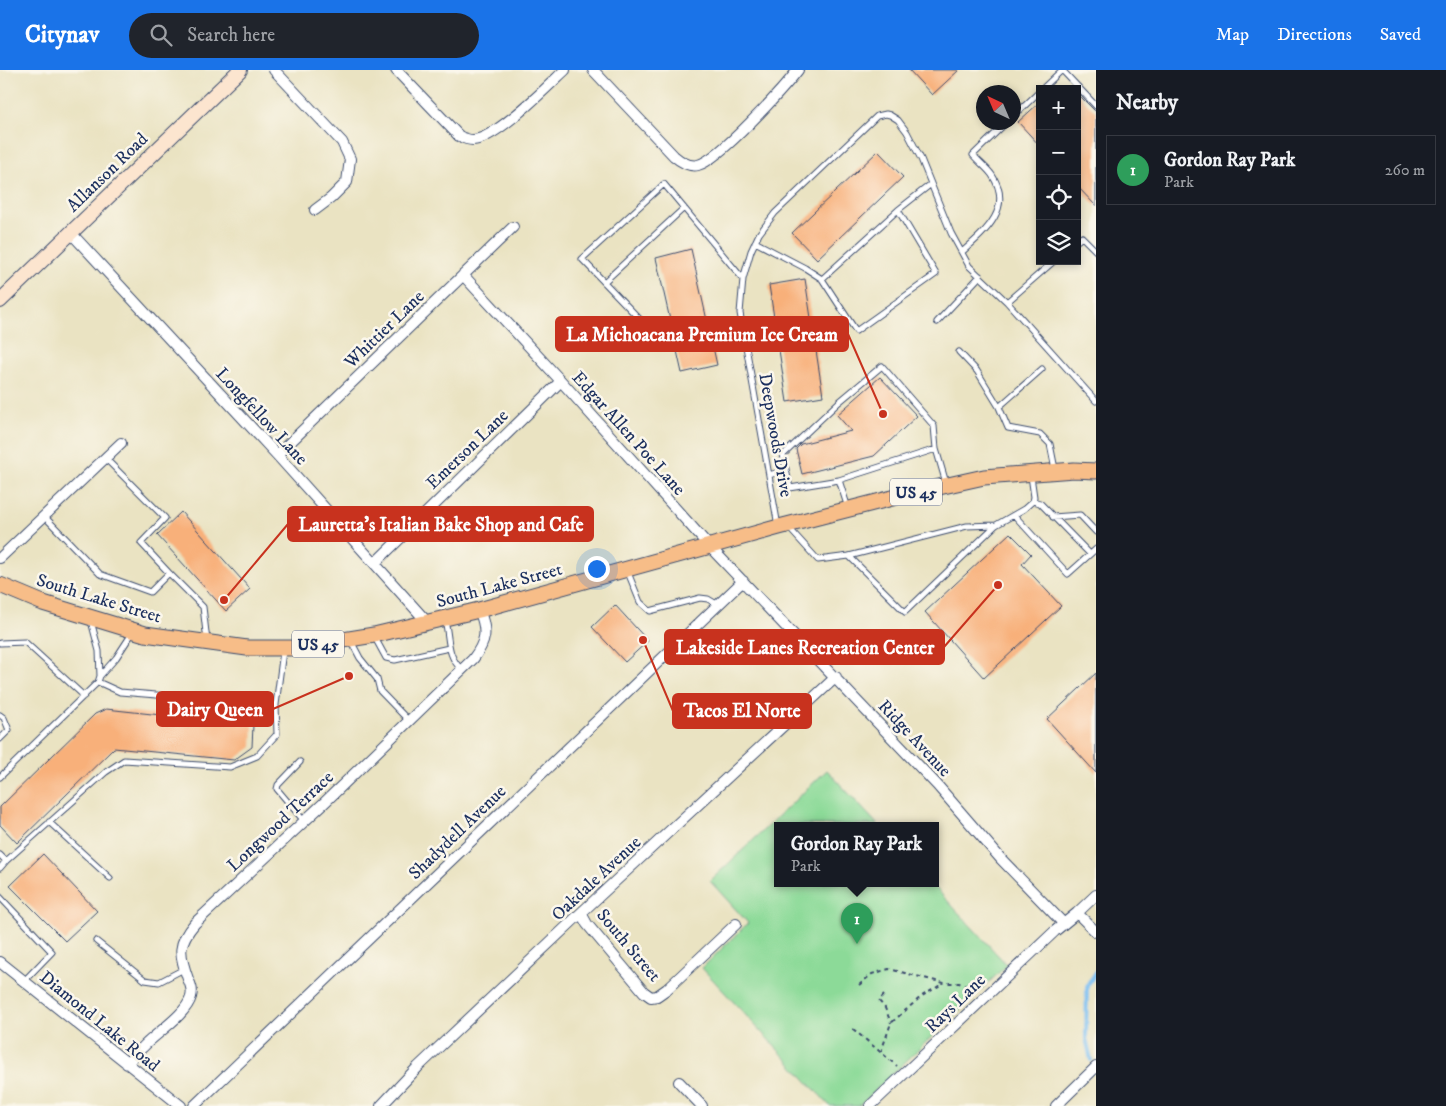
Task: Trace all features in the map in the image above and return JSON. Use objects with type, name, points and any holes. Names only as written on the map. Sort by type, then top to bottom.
[{"type":"main road","name":"South Lake Street","points":[[0,584],[43,603],[145,634],[247,648],[294,648],[374,635],[428,623],[849,508],[947,485],[984,478],[1030,473],[1074,470],[1096,471]]},
{"type":"street","name":"Allanson Road","points":[[0,301],[240,70]]},
{"type":"street","points":[[274,70],[342,142],[350,159],[347,182],[331,198],[315,210]]},
{"type":"street","points":[[396,70],[459,136],[475,140],[498,129],[541,94],[565,70]]},
{"type":"street","points":[[593,70],[674,156],[682,162],[691,165],[700,164],[714,156],[762,110],[798,70]]},
{"type":"street","name":"Whittier Lane","points":[[277,455],[514,227]]},
{"type":"street","name":"Longfellow Lane","points":[[71,233],[277,455],[428,623]]},
{"type":"street","name":"Edgar Allen Poe Lane","points":[[463,276],[561,381],[710,547]]},
{"type":"street","name":"Emerson Lane","points":[[375,563],[561,381]]},
{"type":"street","points":[[0,558],[121,443]]},
{"type":"street","name":"Ridge Avenue","points":[[710,547],[836,677],[1063,923]]},
{"type":"street","name":"Shadydell Avenue","points":[[194,1106],[743,581]]},
{"type":"street","name":"Longwood Terrace","points":[[127,1064],[143,1046],[182,1011],[190,1000],[192,987],[181,958],[181,945],[186,932],[462,670],[480,650],[485,637],[484,623],[479,610]]},
{"type":"street","name":"Oakdale Avenue","points":[[381,1106],[418,1067],[581,913],[836,677]]},
{"type":"street","points":[[1063,923],[1078,913],[1096,895]]},
{"type":"street","name":"South Street","points":[[581,913],[587,924],[644,992],[651,997],[657,996],[677,979],[715,946],[736,924]]},
{"type":"street","points":[[1078,913],[1096,932]]},
{"type":"street","name":"Rays Lane","points":[[870,1106],[1063,923]]},
{"type":"street","name":"Diamond Lake Road","points":[[0,962],[181,1106]]},
{"type":"street","points":[[1056,1106],[1096,1067]]},
{"type":"street","points":[[679,1082],[702,1106]]},
{"type":"lane","points":[[1046,85],[1062,70],[1096,106]]},
{"type":"lane","points":[[1021,109],[1036,95]]},
{"type":"lane","name":"Deepwoods Drive","points":[[782,526],[769,475],[740,313],[743,279],[755,242],[774,214],[877,116],[886,114],[898,120],[907,132],[931,184]]},
{"type":"lane","points":[[962,252],[978,238],[998,214],[1001,194],[992,175],[973,155],[999,130]]},
{"type":"lane","points":[[654,334],[582,259],[664,184],[743,279]]},
{"type":"lane","points":[[822,279],[898,210],[931,184],[951,233],[969,266],[1007,302],[1096,401]]},
{"type":"lane","points":[[604,282],[684,208]]},
{"type":"lane","points":[[755,242],[822,279],[856,331],[936,274],[898,210]]},
{"type":"lane","points":[[1081,237],[1096,251]]},
{"type":"lane","points":[[1007,302],[1049,265]]},
{"type":"lane","points":[[937,322],[980,276]]},
{"type":"lane","points":[[959,352],[977,371],[999,407],[1008,428],[1040,434],[1050,444],[1055,472]]},
{"type":"lane","points":[[936,449],[839,480],[790,488],[783,455],[839,402],[882,366],[934,426],[936,449],[947,485]]},
{"type":"lane","points":[[999,407],[1042,369]]},
{"type":"lane","points":[[105,458],[164,518],[141,544],[203,607],[207,643]]},
{"type":"lane","points":[[769,475],[786,470]]},
{"type":"lane","points":[[849,556],[905,612],[996,526],[1024,509],[1032,501],[1034,497],[1030,473]]},
{"type":"lane","points":[[839,480],[849,508]]},
{"type":"lane","points":[[1032,501],[1040,503],[1090,554]]},
{"type":"lane","points":[[1014,514],[1068,574],[1096,549]]},
{"type":"lane","points":[[1053,518],[1080,515],[1096,532]]},
{"type":"lane","points":[[44,516],[100,574],[150,592],[169,573]]},
{"type":"lane","points":[[782,526],[818,560],[849,556],[967,526],[996,526]]},
{"type":"lane","points":[[627,569],[638,598],[643,606],[650,611],[700,598],[708,599],[718,605]]},
{"type":"lane","points":[[90,618],[100,652],[99,679]]},
{"type":"lane","points":[[444,619],[449,636],[448,648],[454,662],[462,670]]},
{"type":"lane","points":[[0,777],[84,696],[116,658],[133,631]]},
{"type":"lane","points":[[374,635],[386,658],[395,660],[448,648]]},
{"type":"lane","points":[[350,639],[360,658],[377,679],[380,691],[409,721]]},
{"type":"lane","points":[[0,643],[25,642],[84,696]]},
{"type":"lane","points":[[0,868],[106,772],[124,760],[230,767],[257,756],[277,734],[276,704],[283,648]]},
{"type":"lane","points":[[99,679],[120,692],[276,704]]},
{"type":"lane","points":[[0,715],[4,718],[9,730],[0,739]]},
{"type":"lane","points":[[300,762],[278,785],[277,789],[304,821]]},
{"type":"lane","points":[[49,822],[110,878]]},
{"type":"lane","points":[[0,855],[6,861]]},
{"type":"lane","points":[[0,897],[52,952],[24,981]]},
{"type":"lane","points":[[96,941],[144,980],[159,982],[184,969]]},
{"type":"path","points":[[859,985],[872,974],[889,968],[944,983],[959,983],[978,990],[985,996]]},
{"type":"path","points":[[882,1052],[891,1023],[922,996],[944,983]]},
{"type":"path","points":[[884,996],[879,1001],[885,1008],[891,1023]]},
{"type":"path","points":[[853,1029],[882,1052],[904,1073]]},
{"type":"green space","points":[[827,770],[875,822],[774,822],[774,887],[935,887],[1007,965],[859,1106],[830,1106],[702,968],[748,923],[710,881]]},
{"type":"building","points":[[909,70],[959,70],[932,95]]},
{"type":"building","points":[[1081,97],[1096,112],[1096,206],[1081,190]]},
{"type":"building","points":[[1036,106],[1036,142],[1021,125],[1021,119]]},
{"type":"building","points":[[878,151],[903,177],[817,259],[792,233]]},
{"type":"building","points":[[691,249],[717,365],[682,373],[656,258]]},
{"type":"building","points":[[805,279],[823,396],[787,402],[769,285]]},
{"type":"building","points":[[880,377],[917,416],[874,456],[802,474],[796,449],[801,444],[851,431],[837,415]]},
{"type":"building","points":[[181,512],[250,589],[226,611],[157,535]]},
{"type":"building","points":[[1010,533],[1031,554],[1022,564],[1061,606],[984,678],[925,612]]},
{"type":"building","points":[[615,605],[648,641],[625,662],[592,627]]},
{"type":"building","points":[[1096,673],[1096,773],[1047,719]]},
{"type":"building","points":[[106,709],[253,725],[252,747],[234,760],[114,748],[17,843],[0,825],[0,807],[95,714]]},
{"type":"building","points":[[43,854],[97,911],[65,941],[10,886]]},
{"type":"waterway","points":[[1091,1060],[1086,1038],[1087,986],[1096,972]]},
{"type":"place","name":"La Michoacana Premium Ice Cream","points":[[883,414]]},
{"type":"place","name":"Lakeside Lanes Recreation Center","points":[[998,585]]},
{"type":"place","name":"Lauretta's Italian Bake Shop and Cafe","points":[[224,600]]},
{"type":"place","name":"Tacos El Norte","points":[[643,640]]},
{"type":"place","name":"Dairy Queen","points":[[349,676]]},
{"type":"place","name":"Gordon Ray Park","points":[[857,944]]}]
